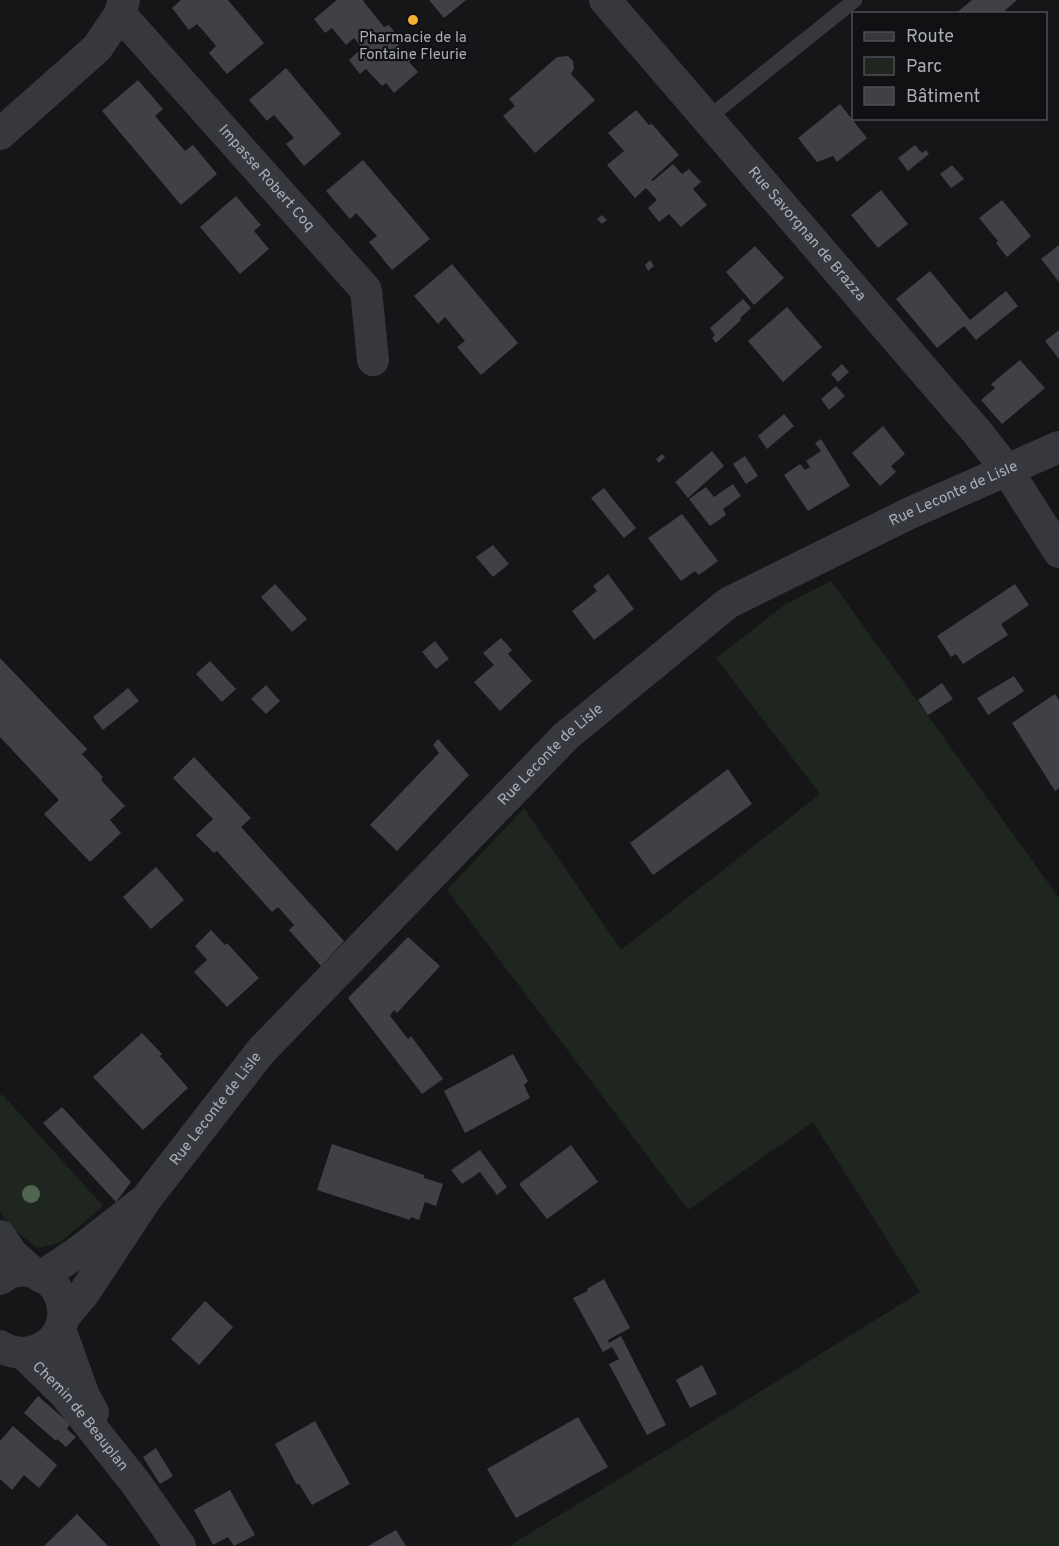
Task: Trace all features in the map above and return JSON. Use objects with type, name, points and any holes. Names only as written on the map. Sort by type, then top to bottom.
[{"type":"street","name":"Rue Savorgnan de Brazza","points":[[605,0],[977,432],[1007,470],[1059,552]]},
{"type":"street","points":[[0,134],[97,48],[122,7]]},
{"type":"street","name":"Impasse Robert Coq","points":[[122,7],[366,290],[373,360]]},
{"type":"street","name":"Rue Leconte de Lisle","points":[[7,1350],[43,1349],[57,1335],[62,1323],[146,1199],[261,1051],[566,736],[728,603],[909,513],[1059,447]]},
{"type":"street","name":"Rue Leconte de Lisle","points":[[37,1274],[78,1252],[146,1199]]},
{"type":"street","name":"Chemin de Beauplan","points":[[0,1236],[12,1254],[37,1274],[50,1281],[62,1297],[62,1323],[84,1396],[135,1482]]},
{"type":"street","points":[[0,1279],[12,1272],[37,1274]]},
{"type":"street","name":"Chemin de Beauplan","points":[[7,1350],[65,1394],[135,1482],[180,1546]]},
{"type":"lane","points":[[708,118],[855,0]]},
{"type":"green space","points":[[831,581],[1059,898],[1059,1546],[509,1546],[920,1292],[813,1122],[688,1210],[447,890],[524,808],[621,950],[820,794],[716,658],[786,604]]},
{"type":"green space","points":[[2,1094],[103,1206],[59,1243],[37,1248],[12,1228],[0,1211],[0,1096]]},
{"type":"building","points":[[181,0],[228,0],[264,43],[227,74],[209,53],[216,46],[207,35],[197,24],[189,30],[172,8]]},
{"type":"building","points":[[337,0],[364,0],[384,27],[389,25],[401,40],[397,43],[412,60],[409,62],[418,72],[394,93],[386,83],[382,86],[366,69],[360,74],[349,60],[362,48],[354,38],[346,45],[332,28],[325,33],[314,19]]},
{"type":"building","points":[[429,0],[466,0],[444,18]]},
{"type":"building","points":[[972,0],[1017,0],[1003,12],[957,12]]},
{"type":"building","points":[[568,56],[573,61],[574,69],[571,74],[595,100],[535,153],[503,116],[515,106],[509,99],[557,57]]},
{"type":"building","points":[[286,68],[341,134],[304,166],[286,144],[294,138],[274,115],[267,121],[249,100]]},
{"type":"building","points":[[138,80],[163,109],[155,116],[185,151],[193,145],[217,174],[181,205],[102,111]]},
{"type":"building","points":[[840,104],[867,138],[837,162],[833,156],[817,162],[798,138]]},
{"type":"building","points":[[636,110],[649,125],[652,124],[679,155],[651,180],[653,181],[673,164],[682,174],[689,169],[701,182],[693,189],[707,205],[681,227],[669,214],[659,222],[648,208],[657,200],[646,188],[635,198],[607,165],[624,151],[608,133]]},
{"type":"building","points":[[915,145],[922,153],[926,150],[929,154],[908,171],[898,158]]},
{"type":"building","points":[[363,160],[430,239],[392,270],[369,242],[377,236],[356,213],[350,219],[326,191]]},
{"type":"building","points":[[952,165],[964,179],[951,188],[940,174]]},
{"type":"building","points":[[881,190],[908,224],[878,248],[851,215]]},
{"type":"building","points":[[236,196],[261,225],[254,231],[269,249],[240,274],[200,227]]},
{"type":"building","points":[[1002,200],[1031,236],[1007,257],[996,243],[998,241],[979,218]]},
{"type":"building","points":[[602,215],[607,220],[602,224],[597,219]]},
{"type":"building","points":[[1059,245],[1059,282],[1041,259]]},
{"type":"building","points":[[755,246],[784,278],[754,305],[726,272]]},
{"type":"building","points":[[650,260],[654,266],[648,271],[645,265]]},
{"type":"building","points":[[452,264],[518,343],[481,375],[457,347],[465,341],[445,317],[438,324],[414,296]]},
{"type":"building","points":[[930,271],[970,320],[1006,291],[1018,306],[976,340],[964,326],[937,348],[896,299]]},
{"type":"building","points":[[743,299],[751,308],[716,343],[712,338],[715,335],[710,328]]},
{"type":"building","points":[[787,307],[822,347],[783,382],[748,341]]},
{"type":"building","points":[[1059,330],[1059,359],[1045,341]]},
{"type":"building","points":[[1020,360],[1045,388],[1002,424],[981,400],[995,388],[991,384]]},
{"type":"building","points":[[842,364],[849,372],[838,382],[831,374]]},
{"type":"building","points":[[836,386],[845,396],[829,410],[821,399]]},
{"type":"building","points":[[784,414],[794,426],[767,449],[758,436]]},
{"type":"building","points":[[883,426],[905,454],[891,466],[896,472],[880,486],[852,453]]},
{"type":"building","points":[[821,439],[850,486],[808,511],[784,475],[800,464],[805,470],[810,467],[806,461],[821,451],[815,443]]},
{"type":"building","points":[[712,451],[724,466],[688,498],[675,482]]},
{"type":"building","points":[[662,454],[665,457],[659,463],[656,459]]},
{"type":"building","points":[[745,456],[758,476],[746,484],[733,464]]},
{"type":"building","points":[[733,484],[741,496],[723,509],[726,515],[710,526],[689,499],[706,487],[714,497]]},
{"type":"building","points":[[604,488],[636,528],[624,538],[591,498]]},
{"type":"building","points":[[682,514],[718,561],[699,575],[695,571],[681,581],[648,538]]},
{"type":"building","points":[[493,545],[509,564],[493,577],[476,557]]},
{"type":"building","points":[[608,574],[634,609],[594,640],[572,611],[597,591],[593,586]]},
{"type":"building","points":[[275,584],[307,619],[292,632],[261,597]]},
{"type":"building","points":[[1015,584],[1029,605],[1001,624],[1008,635],[963,664],[956,654],[951,657],[937,636]]},
{"type":"building","points":[[501,638],[512,650],[508,654],[532,681],[500,711],[474,682],[494,665],[483,653]]},
{"type":"building","points":[[435,641],[449,659],[436,669],[422,652]]},
{"type":"building","points":[[0,658],[87,749],[82,754],[103,777],[101,780],[125,806],[110,820],[121,833],[90,862],[44,814],[59,800],[0,737]]},
{"type":"building","points":[[210,661],[236,689],[222,702],[196,674]]},
{"type":"building","points":[[1014,676],[1024,691],[988,715],[977,698]]},
{"type":"building","points":[[942,683],[953,699],[928,715],[918,700]]},
{"type":"building","points":[[266,685],[280,701],[266,714],[251,699]]},
{"type":"building","points":[[128,688],[139,701],[103,730],[93,717]]},
{"type":"building","points":[[1055,694],[1059,700],[1059,788],[1055,791],[1012,723]]},
{"type":"building","points":[[438,739],[469,775],[397,851],[370,825],[439,753],[433,745]]},
{"type":"building","points":[[194,757],[251,818],[241,827],[344,941],[321,966],[289,930],[294,925],[278,907],[272,912],[217,851],[214,853],[196,835],[213,819],[173,778]]},
{"type":"building","points":[[728,769],[752,804],[653,875],[630,843]]},
{"type":"building","points":[[156,867],[184,900],[151,929],[123,897]]},
{"type":"building","points":[[211,930],[225,945],[227,943],[259,978],[227,1007],[194,972],[207,960],[195,946]]},
{"type":"building","points":[[408,937],[440,966],[397,1013],[394,1010],[390,1016],[408,1039],[411,1036],[443,1079],[422,1094],[348,998]]},
{"type":"building","points":[[142,1033],[162,1054],[160,1056],[188,1088],[143,1130],[93,1077]]},
{"type":"building","points":[[513,1054],[528,1081],[524,1085],[530,1098],[465,1133],[444,1091]]},
{"type":"building","points":[[62,1107],[131,1182],[116,1202],[43,1123]]},
{"type":"building","points":[[332,1144],[424,1175],[424,1178],[443,1184],[436,1206],[425,1202],[419,1220],[411,1217],[410,1220],[317,1190]]},
{"type":"building","points":[[571,1145],[598,1182],[547,1219],[519,1184]]},
{"type":"building","points":[[480,1150],[507,1187],[497,1195],[480,1172],[462,1184],[451,1170]]},
{"type":"building","points":[[604,1279],[630,1328],[608,1340],[609,1343],[621,1336],[666,1425],[647,1435],[609,1364],[619,1359],[612,1347],[603,1352],[573,1298],[588,1291],[587,1289]]},
{"type":"building","points":[[205,1301],[233,1327],[199,1365],[171,1339]]},
{"type":"building","points":[[702,1365],[717,1394],[690,1408],[676,1380]]},
{"type":"building","points":[[38,1396],[70,1424],[67,1429],[76,1437],[66,1447],[24,1413]]},
{"type":"building","points":[[578,1417],[608,1467],[516,1518],[487,1469]]},
{"type":"building","points":[[315,1421],[350,1484],[312,1505],[299,1484],[297,1485],[275,1444]]},
{"type":"building","points":[[13,1426],[57,1465],[39,1488],[24,1475],[12,1490],[0,1479],[0,1441]]},
{"type":"building","points":[[156,1448],[173,1476],[160,1484],[143,1457]]},
{"type":"building","points":[[230,1490],[255,1535],[234,1546],[228,1537],[213,1545],[194,1510]]},
{"type":"building","points":[[77,1514],[108,1546],[44,1546]]},
{"type":"building","points":[[396,1530],[406,1546],[368,1546]]},
{"type":"place","name":"Pharmacie de la Fontaine Fleurie","points":[[413,20]]}]
